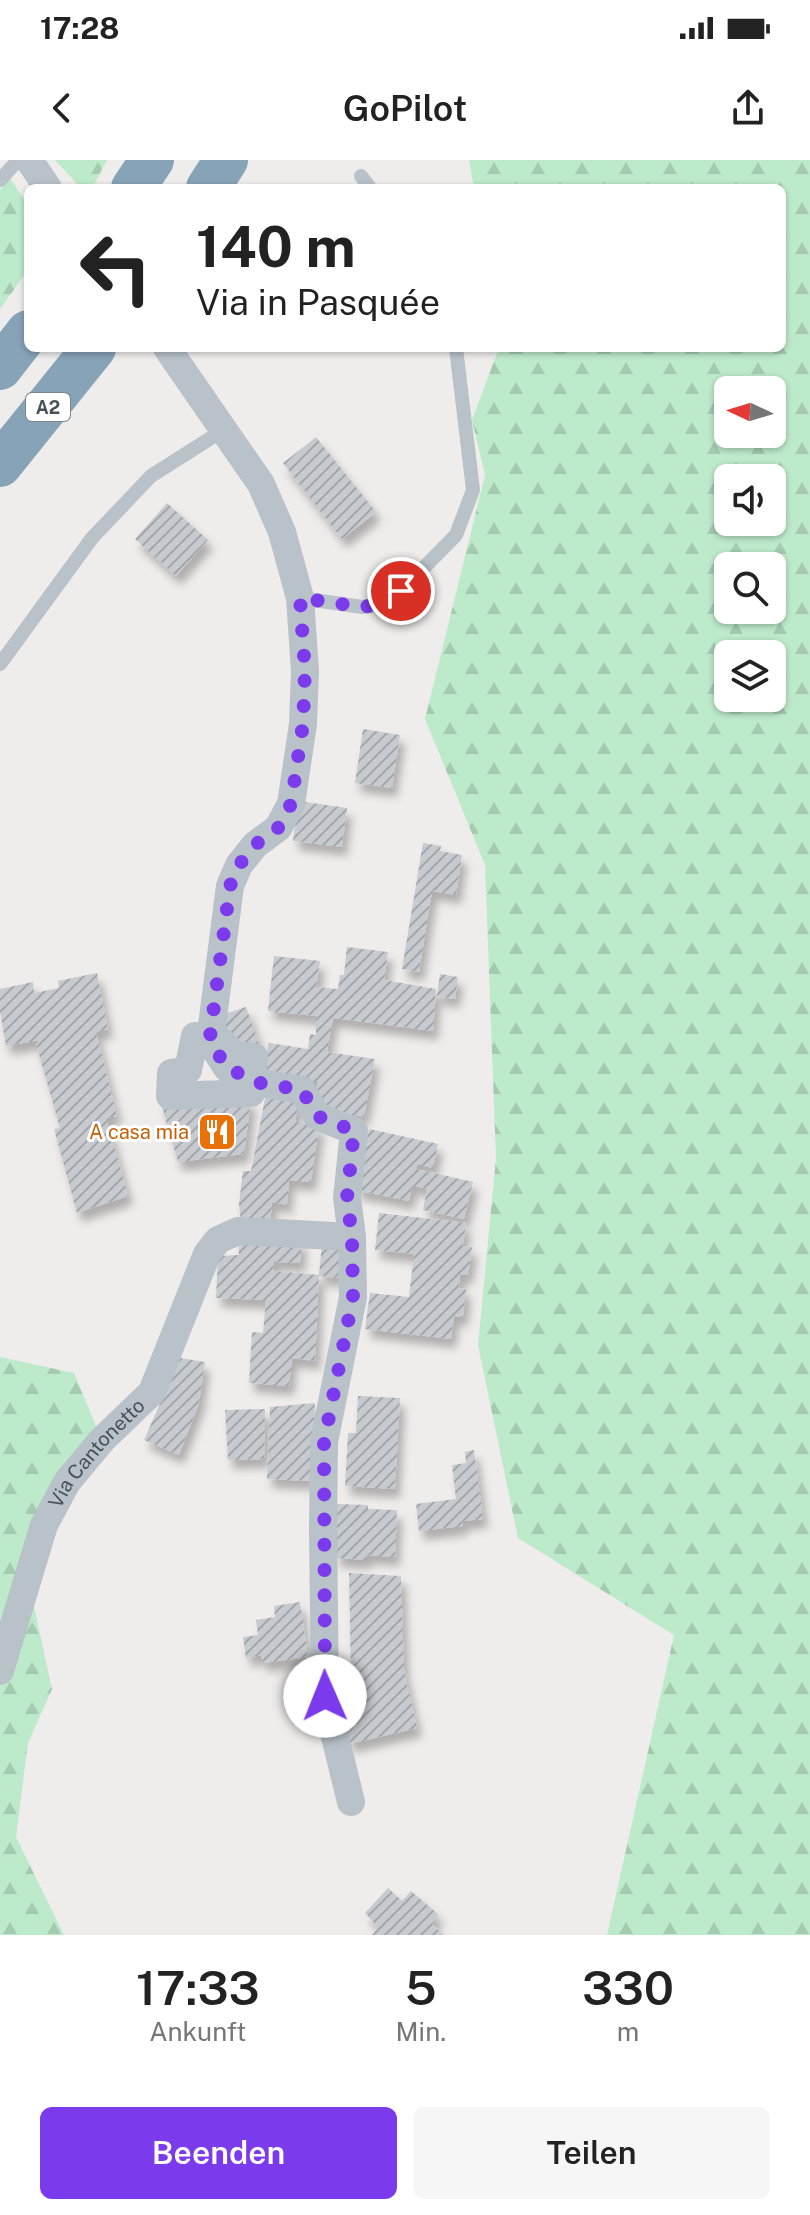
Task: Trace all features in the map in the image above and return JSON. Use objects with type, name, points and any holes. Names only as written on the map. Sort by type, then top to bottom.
[{"type":"highway","points":[[136,184],[152,160]]},
{"type":"highway","points":[[211,184],[226,160]]},
{"type":"highway","points":[[0,368],[24,337]]},
{"type":"highway","name":"A2","points":[[0,465],[91,352]]},
{"type":"street","points":[[172,355],[261,484],[282,532],[300,598],[305,671],[291,804],[278,828],[255,845],[239,865],[230,886],[210,1041],[227,1068],[256,1082],[302,1090],[317,1116],[354,1131],[347,1198],[352,1237],[353,1297],[324,1442],[323,1531],[325,1696],[351,1802]]},
{"type":"street","points":[[211,1025],[195,1036],[188,1070],[171,1073],[170,1096],[251,1093],[256,1082]]},
{"type":"street","name":"Via Cantonetto","points":[[0,1671],[44,1525],[67,1482],[102,1440],[152,1392],[207,1254],[218,1240],[238,1231],[352,1237]]},
{"type":"lane","points":[[0,180],[33,170]]},
{"type":"lane","points":[[300,598],[362,607],[378,605],[401,591],[456,535],[473,490],[456,352]]},
{"type":"lane","points":[[0,664],[92,538],[151,476],[225,429]]},
{"type":"green space","points":[[55,160],[107,160],[94,184],[77,184]]},
{"type":"green space","points":[[469,160],[810,160],[810,1935],[607,1935],[674,1635],[518,1538],[478,1345],[496,1158],[485,865],[425,719],[485,475],[472,420],[498,352],[786,352],[786,184],[473,184]]},
{"type":"green space","points":[[10,178],[24,199],[24,276],[0,309],[0,190]]},
{"type":"green space","points":[[0,1357],[74,1373],[102,1440],[28,1579],[52,1689],[28,1743],[16,1837],[64,1935],[0,1935]]},
{"type":"building","points":[[316,437],[376,512],[342,539],[283,463]]},
{"type":"building","points":[[167,503],[208,540],[176,576],[135,539]]},
{"type":"building","points":[[363,729],[400,735],[392,788],[355,783]]},
{"type":"building","points":[[298,801],[347,808],[342,847],[293,841]]},
{"type":"building","points":[[423,843],[441,846],[440,851],[462,855],[456,895],[432,891],[419,972],[402,969]]},
{"type":"building","points":[[347,947],[388,952],[384,980],[436,989],[433,1031],[333,1018],[327,1052],[375,1059],[364,1117],[314,1108],[318,1082],[260,1077],[269,1043],[308,1049],[310,1034],[316,1035],[316,1016],[268,1011],[274,956],[320,961],[316,987],[338,989],[340,975],[344,975]]},
{"type":"building","points":[[97,973],[108,1029],[96,1032],[117,1116],[106,1118],[128,1196],[77,1213],[54,1129],[60,1128],[36,1044],[40,1040],[6,1046],[0,989],[33,982],[34,993],[59,988],[58,981]]},
{"type":"building","points":[[440,974],[458,977],[455,999],[437,996]]},
{"type":"building","points":[[246,1007],[259,1044],[236,1051],[230,1028],[223,1030],[228,1013]]},
{"type":"building","points":[[266,1093],[300,1100],[295,1121],[319,1125],[311,1182],[289,1180],[287,1205],[272,1202],[270,1225],[241,1222],[239,1204],[243,1171],[251,1171]]},
{"type":"building","points":[[251,1099],[244,1154],[178,1162],[160,1100]]},
{"type":"building","points":[[369,1129],[438,1144],[433,1168],[417,1164],[416,1169],[473,1182],[464,1219],[423,1210],[427,1189],[412,1185],[409,1201],[355,1190]]},
{"type":"building","points":[[379,1213],[466,1223],[463,1246],[472,1247],[468,1275],[460,1274],[459,1288],[466,1289],[463,1317],[454,1316],[451,1339],[365,1329],[370,1293],[409,1297],[414,1254],[375,1250]]},
{"type":"building","points":[[238,1237],[302,1240],[300,1263],[276,1262],[273,1259],[274,1271],[319,1275],[322,1244],[343,1245],[338,1278],[319,1276],[315,1361],[292,1358],[289,1386],[249,1383],[252,1332],[263,1333],[266,1300],[216,1298],[218,1256],[239,1255]]},
{"type":"building","points":[[180,1358],[205,1362],[199,1403],[179,1455],[144,1440]]},
{"type":"building","points":[[358,1396],[400,1398],[395,1489],[345,1486],[348,1433],[356,1433]]},
{"type":"building","points":[[315,1403],[311,1481],[267,1479],[270,1407]]},
{"type":"building","points":[[265,1409],[264,1459],[228,1460],[225,1410]]},
{"type":"building","points":[[474,1450],[483,1519],[462,1521],[463,1526],[419,1531],[416,1504],[456,1499],[452,1465],[466,1463],[465,1452]]},
{"type":"building","points":[[337,1504],[397,1510],[395,1557],[366,1555],[366,1560],[335,1558]]},
{"type":"building","points":[[349,1573],[401,1576],[404,1670],[417,1728],[349,1744],[332,1673],[351,1673]]},
{"type":"building","points":[[300,1602],[308,1657],[263,1663],[261,1655],[246,1658],[243,1637],[258,1635],[256,1620],[275,1617],[274,1606]]},
{"type":"building","points":[[388,1888],[402,1901],[411,1891],[439,1915],[431,1923],[444,1935],[372,1935],[378,1927],[365,1913]]},
{"type":"place","name":"A casa mia","points":[[217,1132]]},
{"type":"route","points":[[325,1696],[324,1442],[353,1297],[352,1237],[347,1198],[354,1131],[317,1116],[302,1090],[260,1083],[227,1068],[210,1037],[230,886],[239,865],[255,845],[278,828],[291,804],[303,724],[305,671],[300,598],[362,607],[378,605],[401,591]]}]
